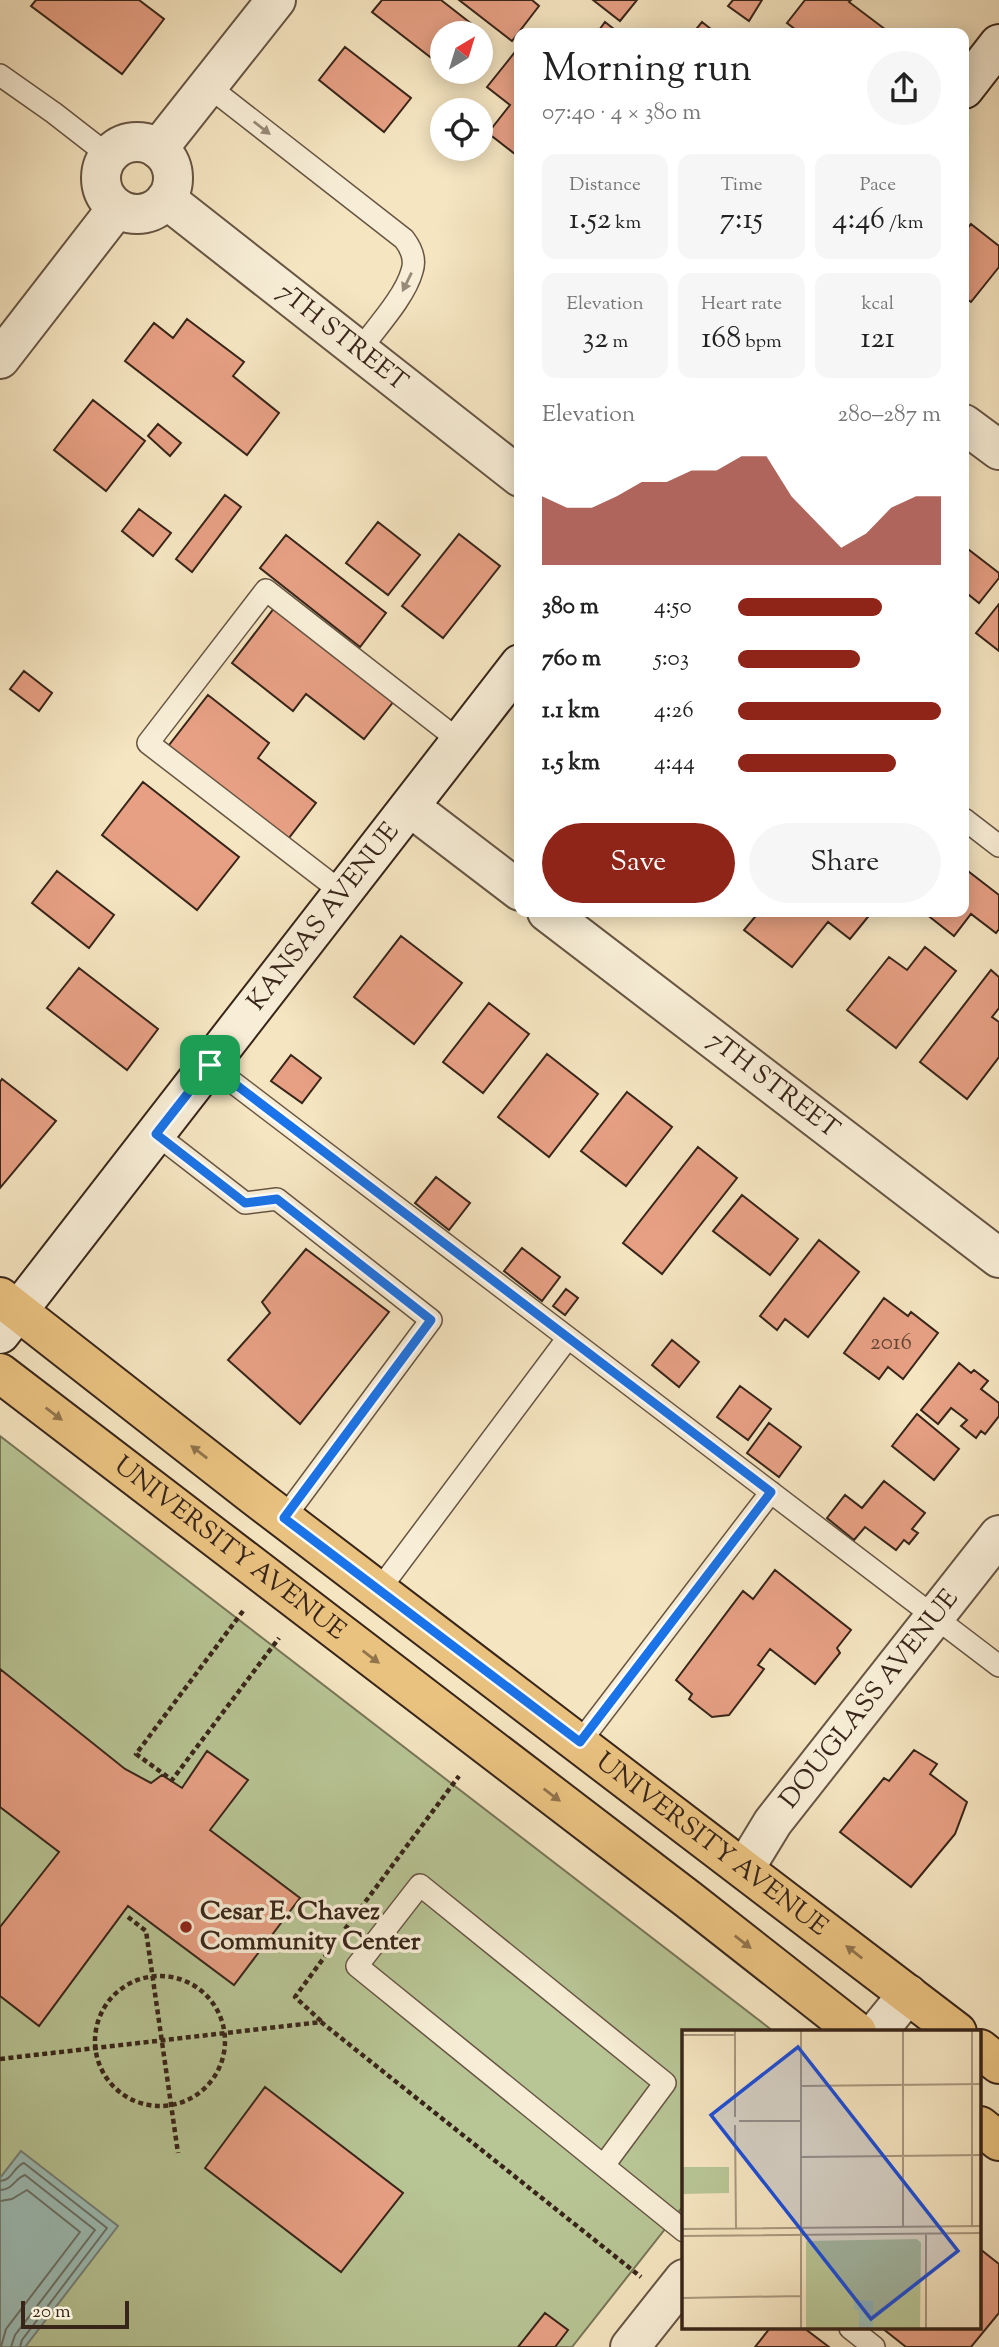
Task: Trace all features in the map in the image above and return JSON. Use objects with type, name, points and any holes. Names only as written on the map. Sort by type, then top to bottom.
[{"type":"main road","name":"UNIVERSITY AVENUE","points":[[6,1314],[284,1518],[954,2030]]},
{"type":"main road","name":"UNIVERSITY AVENUE","points":[[0,1373],[689,1900],[854,2030]]},
{"type":"main road","points":[[982,2051],[999,2064]]},
{"type":"main road","points":[[982,2128],[999,2141]]},
{"type":"street","points":[[158,149],[276,0]]},
{"type":"street","points":[[969,83],[999,44]]},
{"type":"street","points":[[140,142],[158,149],[169,160],[173,172],[166,199],[152,211],[140,214],[117,208],[108,200],[103,189],[101,177],[108,155],[128,143],[140,142]]},
{"type":"street","name":"7TH STREET","points":[[166,199],[514,472]]},
{"type":"street","points":[[0,359],[117,208]]},
{"type":"street","points":[[969,428],[999,450]]},
{"type":"street","name":"KANSAS AVENUE","points":[[6,1314],[156,1134],[514,672]]},
{"type":"street","points":[[410,807],[514,886]]},
{"type":"street","name":"7TH STREET","points":[[554,917],[999,1258]]},
{"type":"street","name":"DOUGLASS AVENUE","points":[[745,1868],[773,1822],[999,1535]]},
{"type":"street","points":[[879,2030],[908,1994]]},
{"type":"street","points":[[630,2347],[682,2281]]},
{"type":"lane","points":[[0,75],[74,127],[108,155]]},
{"type":"lane","points":[[208,86],[404,239],[410,247],[413,270],[401,294],[359,351]]},
{"type":"lane","points":[[343,893],[148,743],[266,590],[461,742]]},
{"type":"lane","points":[[969,823],[999,846]]},
{"type":"lane","points":[[210,1065],[999,1667]]},
{"type":"lane","points":[[156,1134],[245,1203],[277,1199],[431,1320],[284,1518]]},
{"type":"lane","points":[[379,1590],[567,1339]]},
{"type":"lane","points":[[580,1742],[771,1492]]},
{"type":"lane","points":[[604,2165],[665,2083],[420,1885],[358,1966],[682,2229]]},
{"type":"lane","points":[[853,2330],[874,2347]]},
{"type":"path","points":[[243,1611],[136,1754],[173,1780],[279,1639]]},
{"type":"path","points":[[128,1917],[146,1931],[178,2153]]},
{"type":"path","points":[[152,1975],[173,1976],[192,1984],[208,1996],[220,2013],[225,2033],[225,2053],[219,2072],[207,2088],[190,2099],[171,2106],[150,2106],[130,2099],[113,2086],[101,2068],[95,2048],[96,2027],[103,2008],[116,1992],[133,1981],[152,1975]]},
{"type":"path","points":[[0,2059],[321,2022],[641,2277]]},
{"type":"green space","points":[[0,1436],[772,2030],[682,2030],[682,2208],[572,2347],[0,2347]]},
{"type":"water","points":[[21,2151],[118,2226],[25,2347],[0,2347],[0,2178]]},
{"type":"building","points":[[36,0],[139,0],[164,19],[122,74],[31,6]]},
{"type":"building","points":[[382,0],[441,0],[468,21],[430,21],[430,57],[372,12]]},
{"type":"building","points":[[459,0],[532,0],[539,6],[522,28],[514,28],[512,41],[494,27],[494,21],[486,21]]},
{"type":"building","points":[[593,0],[637,0],[620,21]]},
{"type":"building","points":[[733,0],[762,0],[749,21],[728,6]]},
{"type":"building","points":[[805,0],[851,0],[849,2],[883,28],[794,28],[787,23]]},
{"type":"building","points":[[605,22],[613,28],[601,28]]},
{"type":"building","points":[[702,22],[710,28],[697,28]]},
{"type":"building","points":[[345,47],[411,98],[384,132],[319,80]]},
{"type":"building","points":[[514,53],[514,153],[493,137],[493,127],[510,105],[487,87],[494,84],[494,78]]},
{"type":"building","points":[[971,224],[999,246],[999,267],[971,302],[969,301]]},
{"type":"building","points":[[187,319],[244,362],[233,376],[279,413],[247,455],[125,361],[154,323],[173,338]]},
{"type":"building","points":[[93,400],[145,441],[106,491],[54,450]]},
{"type":"building","points":[[158,424],[181,443],[170,456],[148,436]]},
{"type":"building","points":[[225,495],[241,507],[192,572],[176,559]]},
{"type":"building","points":[[139,509],[171,533],[153,556],[122,531]]},
{"type":"building","points":[[378,522],[420,555],[388,595],[346,563]]},
{"type":"building","points":[[459,534],[500,566],[443,638],[402,606]]},
{"type":"building","points":[[286,535],[386,613],[360,647],[260,568]]},
{"type":"building","points":[[969,550],[999,573],[999,578],[979,603],[969,595]]},
{"type":"building","points":[[999,604],[999,651],[976,633]]},
{"type":"building","points":[[275,607],[394,701],[364,739],[306,694],[293,711],[232,663]]},
{"type":"building","points":[[24,671],[52,693],[39,711],[10,689]]},
{"type":"building","points":[[208,695],[269,743],[258,758],[316,803],[285,843],[166,749]]},
{"type":"building","points":[[143,782],[239,857],[197,910],[102,835]]},
{"type":"building","points":[[57,871],[114,915],[89,948],[32,903]]},
{"type":"building","points":[[969,872],[999,895],[999,929],[996,933],[971,914],[969,917]]},
{"type":"building","points":[[755,917],[868,917],[850,939],[828,922],[792,967],[744,930]]},
{"type":"building","points":[[930,917],[969,917],[954,936]]},
{"type":"building","points":[[401,936],[462,983],[414,1044],[354,997]]},
{"type":"building","points":[[925,947],[956,971],[896,1048],[847,1010],[889,957],[907,970]]},
{"type":"building","points":[[79,968],[158,1029],[127,1070],[47,1008]]},
{"type":"building","points":[[991,970],[999,977],[999,1008],[992,1017],[999,1022],[999,1057],[967,1099],[920,1062]]},
{"type":"building","points":[[489,1003],[529,1034],[483,1093],[443,1062]]},
{"type":"building","points":[[547,1054],[598,1094],[549,1157],[498,1117]]},
{"type":"building","points":[[291,1055],[321,1078],[302,1103],[271,1081]]},
{"type":"building","points":[[2,1079],[56,1121],[0,1188],[0,1082]]},
{"type":"building","points":[[627,1092],[672,1127],[626,1186],[581,1151]]},
{"type":"building","points":[[698,1147],[737,1178],[662,1274],[623,1243]]},
{"type":"building","points":[[436,1177],[470,1203],[449,1230],[415,1203]]},
{"type":"building","points":[[742,1195],[798,1239],[770,1275],[713,1231]]},
{"type":"building","points":[[819,1240],[859,1272],[808,1337],[785,1319],[777,1330],[760,1316]]},
{"type":"building","points":[[522,1248],[560,1277],[542,1301],[504,1271]]},
{"type":"building","points":[[306,1249],[389,1312],[300,1424],[228,1360],[270,1313],[262,1302]]},
{"type":"building","points":[[566,1289],[578,1298],[565,1315],[553,1306]]},
{"type":"building","points":[[884,1298],[908,1316],[911,1312],[938,1333],[903,1379],[888,1367],[879,1379],[844,1353]]},
{"type":"building","points":[[672,1340],[699,1362],[679,1387],[652,1365]]},
{"type":"building","points":[[959,1363],[971,1373],[974,1370],[988,1381],[981,1389],[999,1403],[999,1416],[985,1434],[981,1431],[976,1438],[961,1426],[967,1420],[951,1408],[938,1424],[921,1410]]},
{"type":"building","points":[[740,1386],[771,1409],[748,1440],[717,1417]]},
{"type":"building","points":[[917,1414],[959,1449],[934,1480],[892,1446]]},
{"type":"building","points":[[769,1423],[801,1447],[779,1477],[747,1453]]},
{"type":"building","points":[[884,1481],[925,1513],[912,1529],[918,1533],[909,1544],[904,1540],[896,1550],[865,1527],[854,1540],[827,1518],[845,1495],[862,1508]]},
{"type":"building","points":[[775,1570],[851,1630],[837,1648],[840,1653],[815,1684],[770,1649],[758,1665],[764,1669],[729,1715],[712,1717],[689,1699],[692,1694],[676,1680],[743,1591],[753,1599]]},
{"type":"building","points":[[0,1669],[125,1769],[151,1783],[162,1775],[182,1788],[207,1751],[248,1780],[210,1830],[300,1898],[234,1985],[128,1906],[39,2026],[0,1996],[0,1927],[59,1852],[0,1807]]},
{"type":"building","points":[[914,1750],[937,1764],[930,1774],[967,1802],[955,1834],[911,1887],[840,1832],[884,1778],[889,1781]]},
{"type":"building","points":[[265,2087],[403,2193],[341,2272],[205,2168]]},
{"type":"building","points":[[982,2251],[999,2264],[999,2313],[971,2347],[906,2347],[885,2330],[982,2330]]},
{"type":"building","points":[[545,2313],[568,2330],[555,2347],[518,2347]]},
{"type":"building","points":[[768,2330],[807,2330],[829,2347],[755,2347]]},
{"type":"place","name":"Cesar E. Chavez Community Center","points":[[186,1927]]},
{"type":"route","points":[[210,1065],[771,1492],[580,1742],[284,1518],[431,1320],[277,1199],[245,1203],[156,1134],[210,1065]]}]
